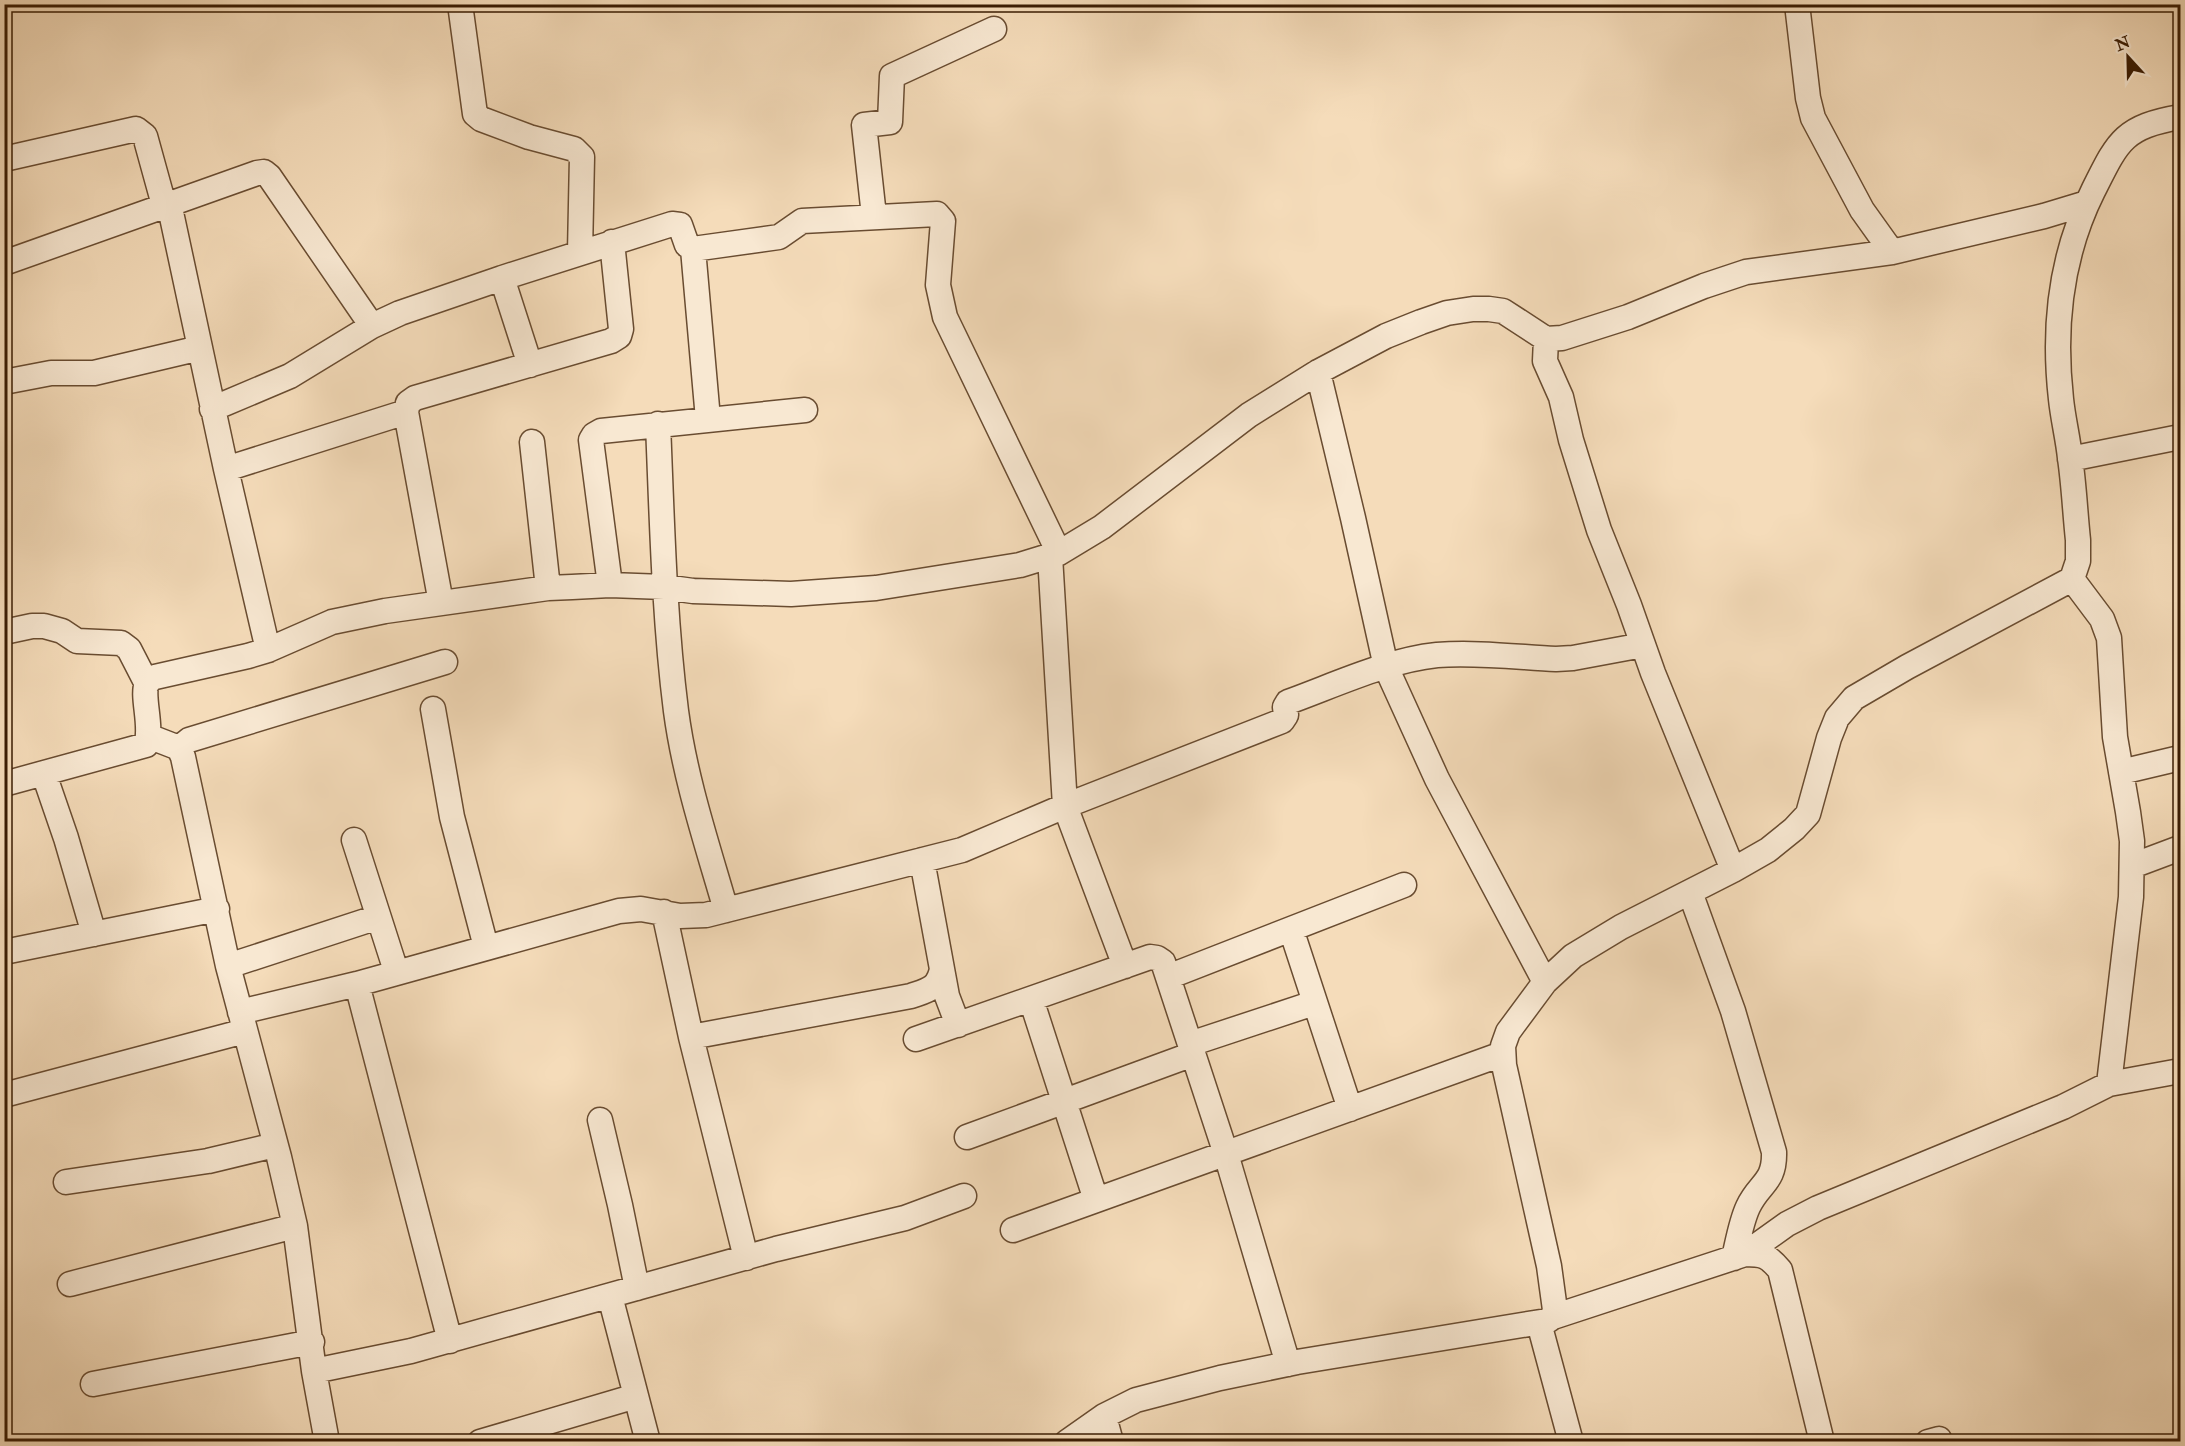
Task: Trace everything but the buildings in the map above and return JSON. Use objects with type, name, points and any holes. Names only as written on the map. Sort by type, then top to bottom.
[{"type":"street","points":[[460,4],[475,114],[481,119],[510,130],[574,149],[580,153],[582,159],[580,252]]},
{"type":"street","points":[[1797,4],[1808,98],[1813,118],[1862,210],[1892,252]]},
{"type":"street","points":[[874,216],[864,125],[890,122],[892,76],[994,29]]},
{"type":"street","points":[[1546,1320],[1555,1310],[1549,1266],[1502,1054],[1508,1032],[1545,982],[1573,956],[1596,941],[1768,850],[1794,829],[1808,814],[1829,738],[1837,718],[1854,698],[1890,676],[2072,579],[2078,561],[2070,459],[2060,388],[2059,307],[2068,257],[2087,203],[2114,148],[2139,128],[2155,121],[2181,117]]},
{"type":"street","points":[[4,159],[136,129],[145,136],[166,204],[268,650]]},
{"type":"street","points":[[4,263],[166,204],[264,172],[372,326]]},
{"type":"street","points":[[147,684],[155,677],[268,650],[332,622],[367,614],[548,588],[610,585],[710,592],[832,592],[876,588],[997,570],[1055,555],[1102,527],[1249,415],[1318,372],[1406,328],[1447,313],[1473,309],[1503,311],[1546,339],[1562,338],[1628,317],[1704,286],[1746,272],[1892,252],[2044,216],[2087,203]]},
{"type":"street","points":[[212,409],[290,376],[372,326],[400,313],[580,252],[677,223],[681,225],[687,245],[693,249],[779,237],[802,221],[937,214],[942,217],[938,285],[945,317],[1055,555],[1065,806],[1125,966]]},
{"type":"street","points":[[441,603],[406,412],[408,403],[415,398],[611,341],[619,336],[621,329],[612,242]]},
{"type":"street","points":[[693,249],[708,419]]},
{"type":"street","points":[[502,278],[530,365]]},
{"type":"street","points":[[1546,339],[1545,361],[1561,397],[1571,440],[1590,501],[1653,674],[1733,870]]},
{"type":"street","points":[[4,382],[51,372],[94,373],[200,348]]},
{"type":"street","points":[[1318,372],[1386,667],[1437,779],[1545,982]]},
{"type":"street","points":[[610,585],[592,438],[601,431],[805,410]]},
{"type":"street","points":[[226,469],[406,412]]},
{"type":"street","points":[[658,424],[664,587],[676,712],[686,765],[726,910]]},
{"type":"street","points":[[2070,459],[2181,437]]},
{"type":"street","points":[[532,442],[548,588]]},
{"type":"street","points":[[2072,579],[2102,619],[2109,639],[2115,737],[2128,812],[2132,866],[2131,897],[2109,1084]]},
{"type":"street","points":[[4,632],[44,626],[62,631],[77,641],[121,642],[129,649],[147,684],[148,736],[143,746],[4,784]]},
{"type":"street","points":[[4,1095],[242,1022],[396,971],[619,911],[641,909],[692,917],[962,850],[1065,806],[1282,721],[1286,716],[1285,707],[1288,702],[1386,667],[1435,655],[1573,658],[1643,645]]},
{"type":"street","points":[[179,748],[189,740],[445,662]]},
{"type":"street","points":[[433,709],[452,817],[486,947]]},
{"type":"street","points":[[148,736],[179,748],[183,757],[228,966],[295,1226],[314,1371],[327,1442]]},
{"type":"street","points":[[2121,772],[2181,758]]},
{"type":"street","points":[[44,774],[66,838],[94,934]]},
{"type":"street","points":[[354,840],[396,971]]},
{"type":"street","points":[[2132,866],[2181,848]]},
{"type":"street","points":[[922,860],[947,996],[958,1024]]},
{"type":"street","points":[[1168,977],[1404,885]]},
{"type":"street","points":[[1690,892],[1733,1011],[1774,1152],[1771,1175],[1748,1207],[1740,1256]]},
{"type":"street","points":[[4,952],[217,909]]},
{"type":"street","points":[[664,912],[691,1037],[746,1258]]},
{"type":"street","points":[[228,966],[378,917]]},
{"type":"street","points":[[1291,929],[1350,1109]]},
{"type":"street","points":[[916,1039],[1150,957],[1163,962],[1226,1154],[1288,1364]]},
{"type":"street","points":[[691,1037],[910,996],[932,988],[940,979],[942,969]]},
{"type":"street","points":[[357,984],[450,1341]]},
{"type":"street","points":[[1031,999],[1096,1200]]},
{"type":"street","points":[[967,1137],[1314,1003]]},
{"type":"street","points":[[1013,1230],[1502,1054]]},
{"type":"street","points":[[1740,1256],[1787,1224],[1818,1208],[2063,1107],[2109,1084],[2181,1071]]},
{"type":"street","points":[[600,1120],[637,1288]]},
{"type":"street","points":[[66,1182],[208,1161],[275,1145]]},
{"type":"street","points":[[314,1371],[411,1352],[746,1258],[905,1218],[964,1196]]},
{"type":"street","points":[[70,1284],[295,1226]]},
{"type":"street","points":[[1067,1442],[1104,1416],[1136,1400],[1220,1378],[1288,1364],[1546,1320],[1740,1256],[1761,1254],[1772,1260],[1780,1270],[1822,1442]]},
{"type":"street","points":[[610,1296],[648,1442]]},
{"type":"street","points":[[1546,1320],[1571,1442]]},
{"type":"street","points":[[93,1384],[312,1342]]},
{"type":"street","points":[[480,1442],[636,1396]]},
{"type":"street","points":[[1104,1416],[1111,1442]]}]
